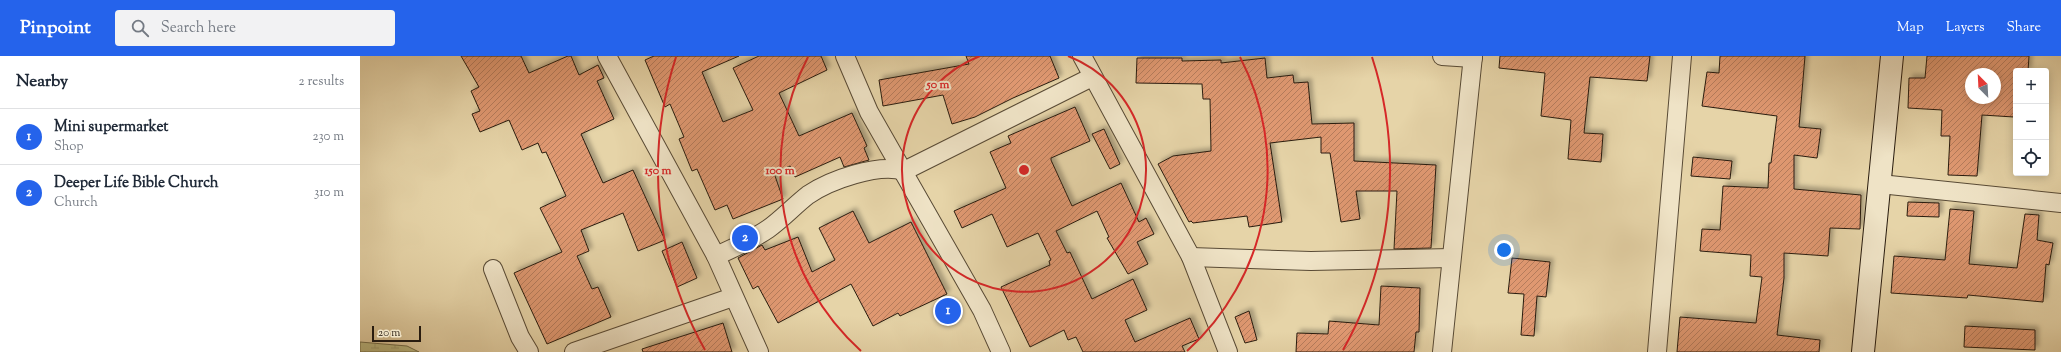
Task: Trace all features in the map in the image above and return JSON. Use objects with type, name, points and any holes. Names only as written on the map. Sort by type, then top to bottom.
[{"type":"street","points":[[607,56],[716,256],[733,297],[759,352]]},
{"type":"street","points":[[844,56],[869,112],[982,310],[1000,352]]},
{"type":"street","points":[[1082,56],[1092,77],[1191,257],[1228,352]]},
{"type":"street","points":[[1442,56],[1473,57],[1442,352]]},
{"type":"street","points":[[1657,352],[1682,56]]},
{"type":"street","points":[[1863,352],[1892,56]]},
{"type":"street","points":[[716,256],[768,229],[809,194],[827,185],[874,170],[894,168],[904,171],[1092,77]]},
{"type":"street","points":[[1880,184],[2061,203]]},
{"type":"street","points":[[1191,257],[1311,260],[1452,258]]},
{"type":"street","points":[[493,269],[520,337],[529,352]]},
{"type":"street","points":[[574,352],[733,297]]},
{"type":"green space","points":[[360,342],[407,346],[419,352],[360,352]]},
{"type":"building","points":[[461,56],[521,56],[529,73],[568,56],[571,56],[579,75],[598,65],[604,78],[597,81],[614,119],[581,134],[603,183],[633,170],[665,240],[638,251],[623,213],[581,230],[589,251],[577,256],[592,289],[598,287],[611,317],[547,344],[514,273],[562,252],[540,208],[566,196],[546,152],[542,153],[538,143],[522,150],[509,120],[480,132],[472,114],[480,111],[471,91],[479,87]]},
{"type":"building","points":[[654,56],[739,56],[702,72],[723,122],[753,110],[733,68],[759,56],[821,56],[827,70],[779,93],[799,136],[852,113],[867,146],[864,148],[869,160],[844,167],[840,157],[795,177],[790,166],[774,173],[783,199],[733,219],[727,205],[715,210],[697,169],[692,171],[679,139],[684,137],[670,104],[665,107],[645,60]]},
{"type":"building","points":[[966,56],[1050,56],[1059,78],[1013,98],[975,117],[952,124],[943,95],[883,106],[879,80],[969,64]]},
{"type":"building","points":[[1500,56],[1650,56],[1647,81],[1590,77],[1584,133],[1603,134],[1601,162],[1568,159],[1571,120],[1541,116],[1545,73],[1499,68]]},
{"type":"building","points":[[1720,56],[1805,56],[1799,127],[1821,129],[1817,158],[1794,155],[1794,189],[1861,195],[1860,229],[1830,228],[1828,256],[1784,253],[1784,278],[1777,335],[1820,340],[1819,352],[1677,352],[1680,317],[1756,323],[1762,277],[1750,276],[1751,255],[1700,251],[1702,229],[1720,230],[1723,186],[1768,188],[1769,163],[1771,163],[1777,116],[1702,106],[1707,72],[1719,73]]},
{"type":"building","points":[[1927,56],[2029,56],[2028,68],[2013,68],[2013,117],[1982,115],[1977,176],[1948,175],[1950,136],[1941,136],[1942,110],[1908,108],[1909,78],[1925,78]]},
{"type":"building","points":[[1137,58],[1182,58],[1182,61],[1221,60],[1221,63],[1265,58],[1267,78],[1293,75],[1294,83],[1308,82],[1312,124],[1354,123],[1354,161],[1436,165],[1431,248],[1394,249],[1397,191],[1356,191],[1360,219],[1341,222],[1330,153],[1321,153],[1321,137],[1270,143],[1282,222],[1249,227],[1247,216],[1193,223],[1191,221],[1189,222],[1158,164],[1173,156],[1211,151],[1210,99],[1203,99],[1202,84],[1136,83]]},
{"type":"building","points":[[1075,107],[1090,141],[1051,158],[1072,206],[1121,183],[1139,222],[1146,218],[1154,234],[1137,242],[1148,264],[1128,274],[1107,238],[1109,237],[1097,211],[1056,231],[1067,253],[1070,252],[1092,299],[1133,279],[1147,310],[1125,320],[1135,342],[1190,318],[1199,339],[1182,346],[1185,352],[1083,352],[1076,337],[1068,340],[1064,330],[1030,347],[1001,287],[1050,265],[1049,261],[1051,260],[1038,233],[1007,247],[992,214],[962,228],[954,211],[1006,188],[990,152],[1011,143],[1008,136]]},
{"type":"building","points":[[1104,129],[1120,164],[1110,169],[1092,134]]},
{"type":"building","points":[[1693,157],[1732,161],[1730,179],[1691,176]]},
{"type":"building","points":[[1908,202],[1939,203],[1939,217],[1907,216]]},
{"type":"building","points":[[1950,209],[1974,211],[1969,264],[2017,268],[2025,214],[2039,215],[2037,240],[2053,243],[2049,265],[2046,264],[2043,302],[1968,295],[1967,298],[1891,293],[1894,256],[1945,260]]},
{"type":"building","points":[[853,211],[869,243],[911,222],[947,294],[900,316],[898,313],[873,326],[851,284],[778,323],[758,286],[753,289],[738,258],[762,245],[765,250],[798,237],[812,272],[835,260],[819,228]]},
{"type":"building","points":[[682,242],[697,278],[677,287],[662,251]]},
{"type":"building","points":[[1512,258],[1550,262],[1546,297],[1537,296],[1534,336],[1521,335],[1524,294],[1508,293]]},
{"type":"building","points":[[1381,286],[1420,288],[1419,332],[1416,332],[1414,352],[1296,352],[1297,333],[1328,334],[1329,321],[1379,325]]},
{"type":"building","points":[[1249,311],[1257,340],[1245,343],[1235,317]]},
{"type":"building","points":[[723,323],[732,352],[643,352],[642,349]]},
{"type":"building","points":[[1965,326],[2035,330],[2035,350],[1964,347]]},
{"type":"place","name":"Deeper Life Bible Church","points":[[745,238]]},
{"type":"place","name":"Mini supermarket","points":[[948,311]]}]
